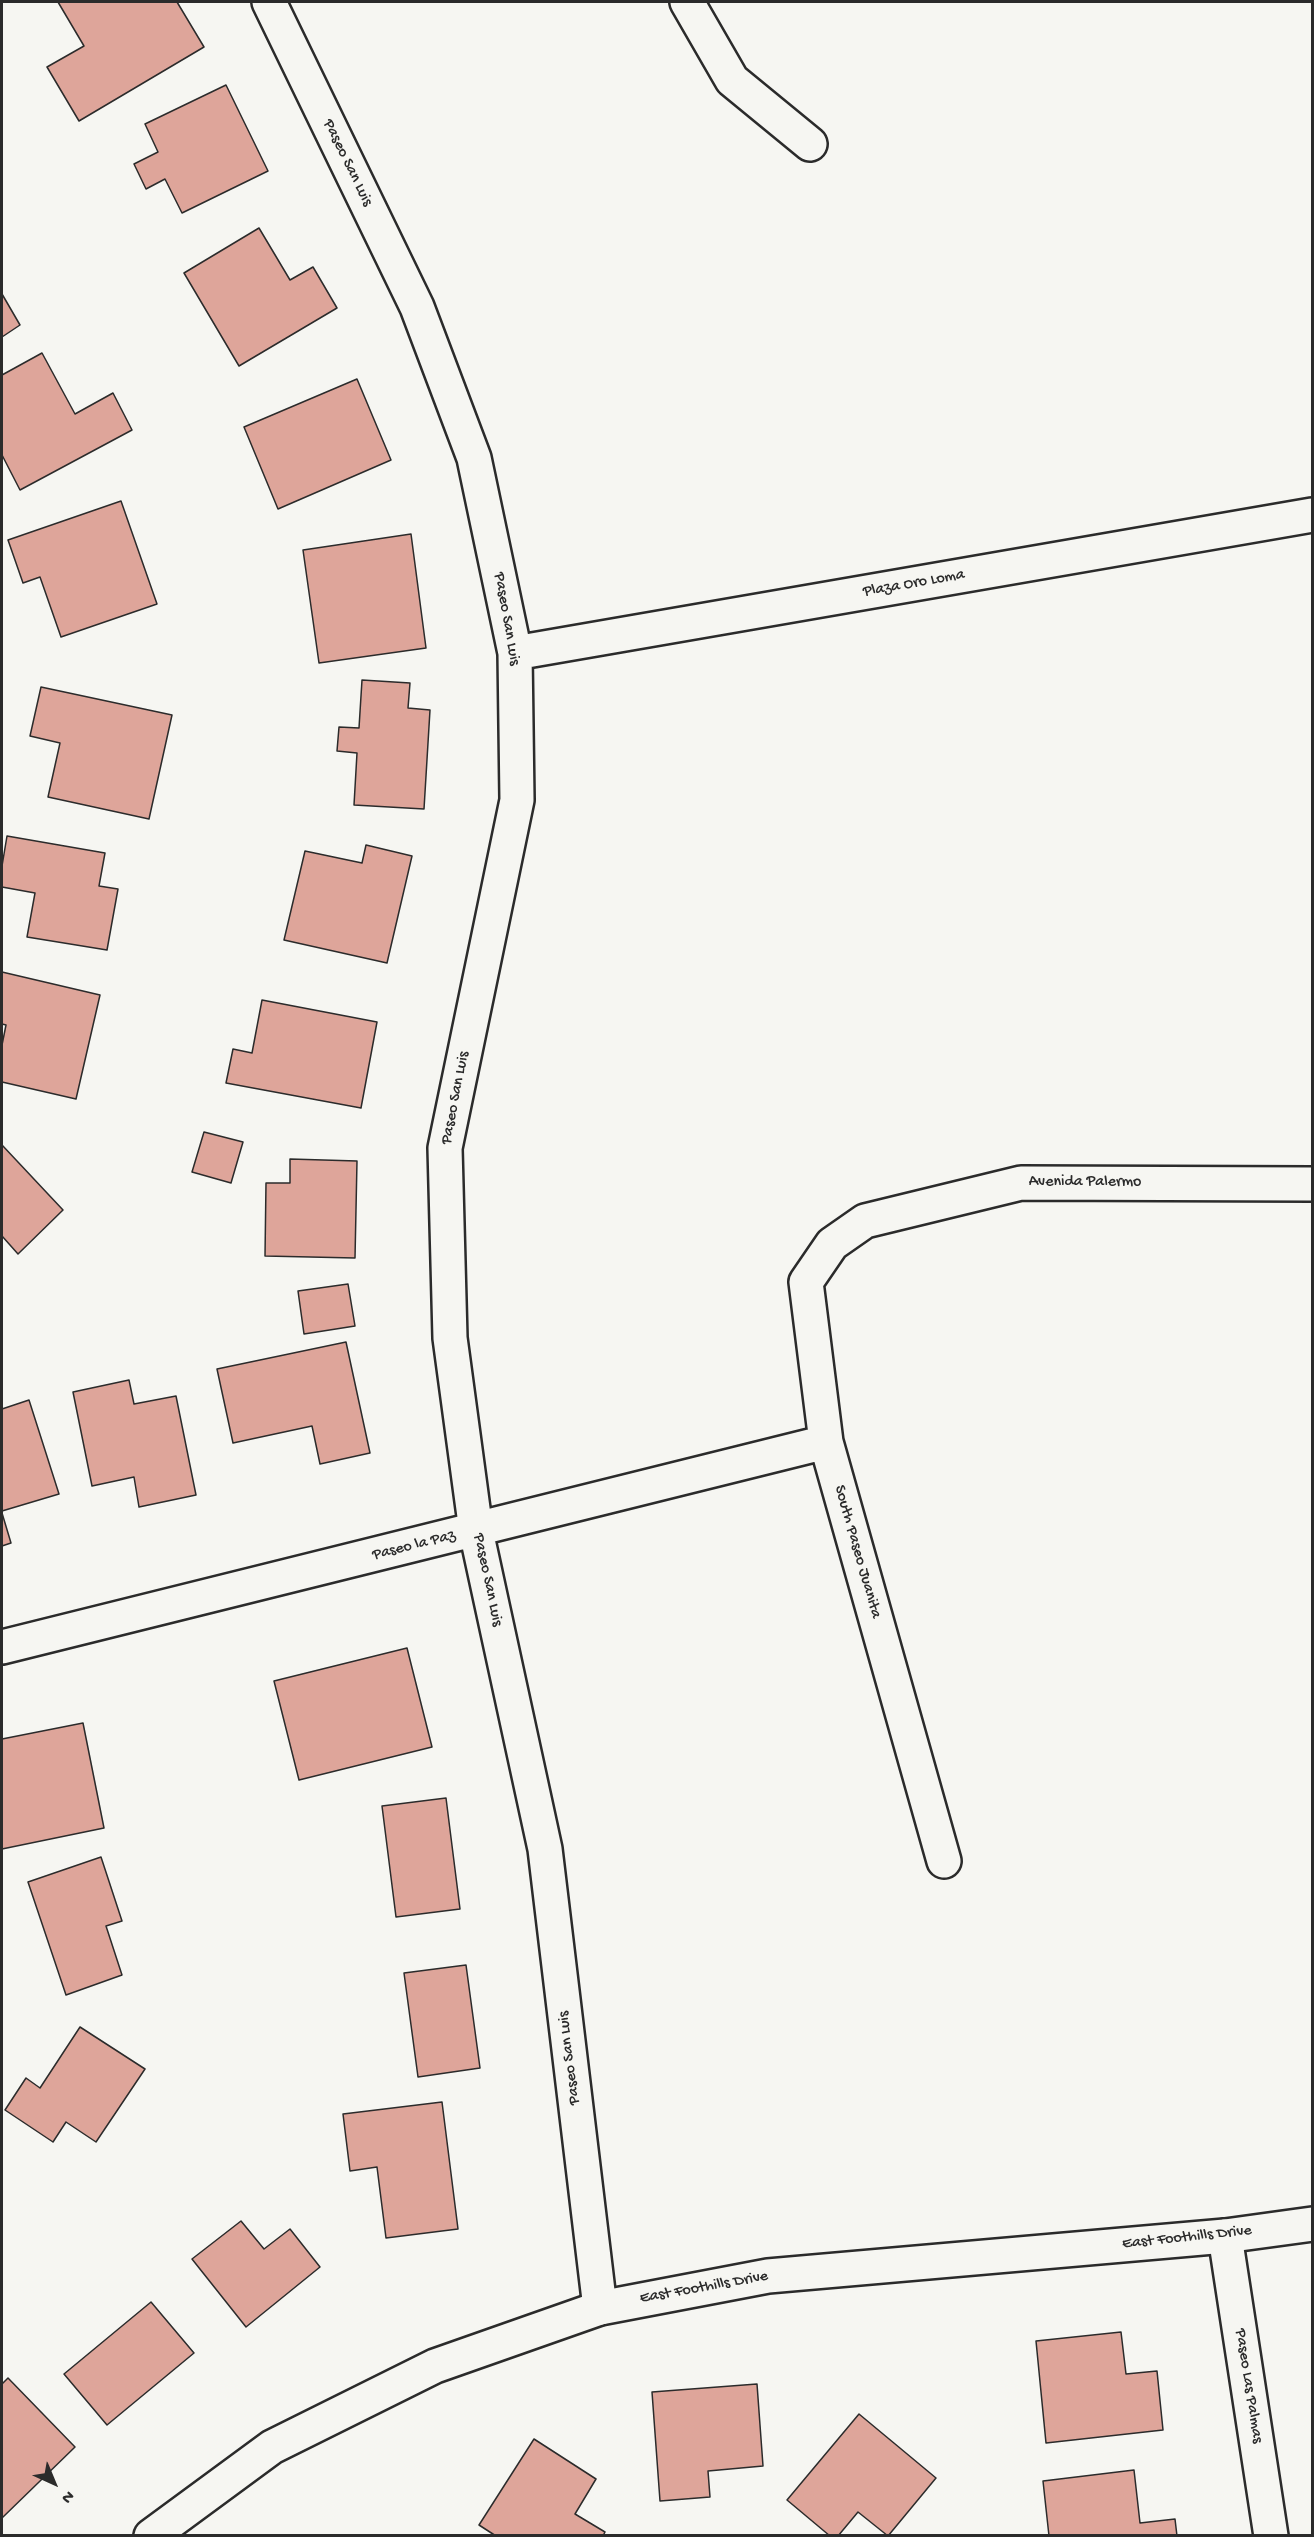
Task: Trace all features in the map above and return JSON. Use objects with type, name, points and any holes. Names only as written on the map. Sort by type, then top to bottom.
[{"type":"street","name":"Paseo San Luis","points":[[269,2],[417,307],[474,458],[515,653],[517,800],[445,1148],[450,1338],[476,1531],[545,1850],[600,2308]]},
{"type":"street","points":[[687,2],[732,80],[810,144]]},
{"type":"street","name":"Plaza Oro Loma","points":[[515,653],[1312,515]]},
{"type":"street","name":"Avenida Palermo","points":[[832,1244],[865,1221],[1021,1183],[1312,1184]]},
{"type":"street","name":"South Paseo Juanita","points":[[832,1244],[806,1282],[826,1442],[944,1861]]},
{"type":"street","name":"Paseo la Paz","points":[[2,1647],[476,1531],[826,1442]]},
{"type":"street","name":"East Foothills Drive","points":[[151,2535],[272,2447],[435,2366],[600,2308],[768,2276],[1225,2235],[1312,2224]]},
{"type":"street","name":"Paseo Las Palmas","points":[[1225,2235],[1271,2535]]},
{"type":"building","points":[[58,2],[177,2],[204,47],[79,121],[47,67],[84,46]]},
{"type":"building","points":[[226,85],[268,171],[182,213],[165,179],[146,189],[134,164],[158,152],[145,124]]},
{"type":"building","points":[[259,228],[290,280],[313,267],[337,308],[239,366],[184,273]]},
{"type":"building","points":[[2,294],[20,325],[2,337]]},
{"type":"building","points":[[42,353],[75,414],[113,393],[132,430],[20,490],[2,455],[2,375]]},
{"type":"building","points":[[357,379],[391,460],[278,509],[244,427]]},
{"type":"building","points":[[121,501],[157,604],[61,637],[40,577],[23,583],[8,540]]},
{"type":"building","points":[[411,534],[426,648],[319,663],[303,550]]},
{"type":"building","points":[[362,680],[410,683],[408,708],[430,710],[424,809],[354,805],[357,753],[337,751],[339,727],[359,728]]},
{"type":"building","points":[[41,687],[172,715],[149,819],[48,797],[60,743],[30,736]]},
{"type":"building","points":[[7,836],[105,853],[99,886],[118,889],[107,950],[27,937],[35,893],[2,887],[2,866]]},
{"type":"building","points":[[366,845],[412,856],[387,963],[284,940],[305,851],[362,863]]},
{"type":"building","points":[[2,972],[100,995],[76,1099],[2,1082],[2,1045],[6,1025],[2,1024]]},
{"type":"building","points":[[262,1000],[377,1022],[361,1108],[226,1083],[233,1049],[252,1053]]},
{"type":"building","points":[[204,1132],[243,1142],[231,1183],[192,1172]]},
{"type":"building","points":[[2,1145],[63,1210],[18,1254],[2,1236]]},
{"type":"building","points":[[290,1159],[357,1161],[355,1258],[265,1256],[266,1183],[290,1183]]},
{"type":"building","points":[[348,1284],[355,1326],[304,1334],[298,1291]]},
{"type":"building","points":[[346,1342],[370,1453],[320,1464],[312,1426],[233,1443],[217,1369]]},
{"type":"building","points":[[129,1380],[134,1404],[176,1396],[196,1495],[139,1507],[134,1477],[92,1486],[73,1392]]},
{"type":"building","points":[[29,1400],[59,1494],[2,1511],[2,1409]]},
{"type":"building","points":[[2,1513],[11,1543],[2,1546]]},
{"type":"building","points":[[407,1648],[432,1747],[299,1780],[274,1681]]},
{"type":"building","points":[[83,1723],[104,1828],[2,1849],[2,1739]]},
{"type":"building","points":[[446,1798],[460,1909],[396,1917],[382,1806]]},
{"type":"building","points":[[101,1857],[122,1921],[106,1926],[122,1975],[66,1995],[28,1882]]},
{"type":"building","points":[[466,1965],[480,2068],[418,2077],[404,1973]]},
{"type":"building","points":[[80,2027],[145,2069],[96,2142],[66,2122],[53,2142],[5,2110],[26,2078],[40,2088]]},
{"type":"building","points":[[442,2102],[458,2229],[386,2238],[377,2167],[350,2171],[343,2114]]},
{"type":"building","points":[[241,2221],[264,2249],[290,2229],[320,2267],[246,2327],[192,2259]]},
{"type":"building","points":[[151,2302],[194,2353],[107,2425],[64,2374]]},
{"type":"building","points":[[1121,2332],[1126,2374],[1157,2371],[1163,2430],[1046,2443],[1036,2341]]},
{"type":"building","points":[[8,2378],[75,2447],[2,2518],[2,2384]]},
{"type":"building","points":[[757,2384],[763,2466],[708,2471],[710,2497],[660,2501],[652,2392]]},
{"type":"building","points":[[859,2414],[936,2478],[888,2536],[858,2512],[838,2536],[830,2536],[787,2500]]},
{"type":"building","points":[[534,2439],[596,2479],[575,2514],[605,2532],[603,2536],[496,2536],[479,2525]]},
{"type":"building","points":[[1134,2470],[1140,2523],[1175,2519],[1177,2536],[1049,2536],[1043,2481]]}]
